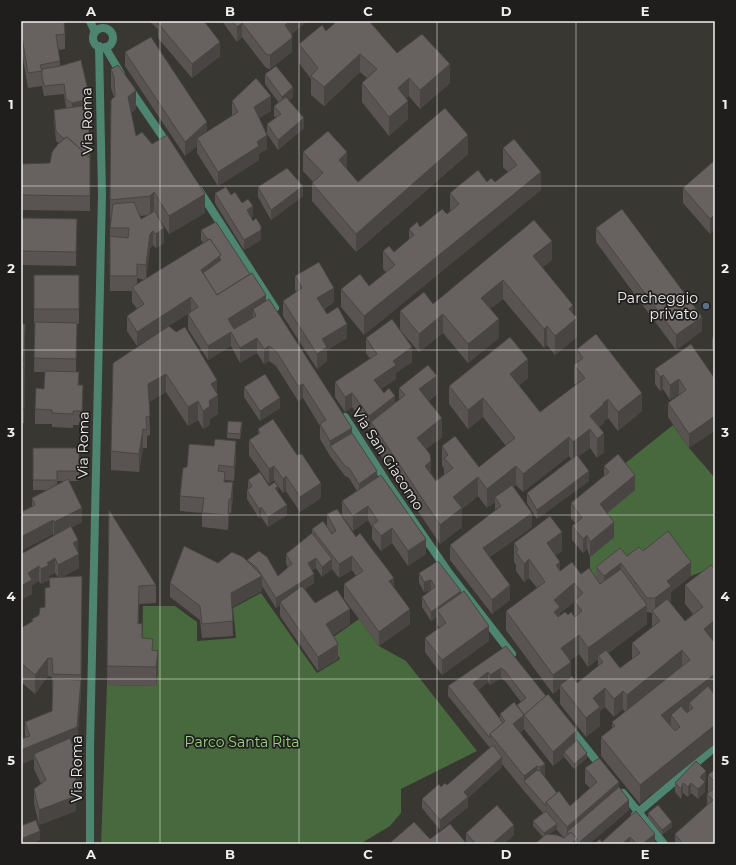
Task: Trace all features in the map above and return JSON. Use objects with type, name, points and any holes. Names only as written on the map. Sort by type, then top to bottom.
[{"type":"street","points":[[90,21],[96,32]]},
{"type":"street","points":[[102,47],[110,44],[113,39],[112,33],[105,25],[94,35],[94,42],[102,47],[175,156]]},
{"type":"street","name":"Via Roma","points":[[90,844],[90,739],[102,194],[102,47]]},
{"type":"street","points":[[193,181],[280,316]]},
{"type":"street","name":"Via San Giacomo","points":[[339,408],[386,481],[449,573],[516,660]]},
{"type":"street","points":[[565,721],[609,776]]},
{"type":"street","points":[[628,822],[715,747]]},
{"type":"street","points":[[619,788],[664,844]]},
{"type":"green space","points":[[673,425],[689,448],[715,478],[715,588],[701,572],[691,576],[668,546],[596,581],[590,568],[590,557],[614,537],[600,519],[618,469]]},
{"type":"green space","name":"Parco Santa Rita","points":[[261,593],[317,673],[340,659],[329,640],[359,619],[379,646],[406,661],[477,751],[401,789],[401,813],[390,826],[360,844],[101,844],[107,685],[156,686],[158,670],[142,657],[143,606],[175,606],[197,622],[197,641],[236,638],[233,608]]},
{"type":"building","points":[[21,21],[64,21],[65,34],[56,35],[60,61],[40,65],[42,71],[28,73],[21,32]]},
{"type":"building","points":[[160,21],[204,21],[220,42],[192,64],[158,23]]},
{"type":"building","points":[[232,21],[290,21],[285,25],[292,35],[292,38],[270,55],[266,54],[242,23],[237,27]]},
{"type":"building","points":[[337,21],[369,21],[397,53],[422,34],[450,64],[420,90],[409,78],[398,88],[408,101],[389,117],[362,83],[377,69],[360,54],[324,87],[311,76],[318,68],[299,44],[322,25],[326,31]]},
{"type":"building","points":[[151,37],[207,122],[185,142],[125,52]]},
{"type":"building","points":[[81,60],[90,99],[72,103],[66,99],[64,84],[44,86],[42,69]]},
{"type":"building","points":[[118,65],[136,90],[128,97],[136,136],[142,132],[152,144],[167,135],[205,194],[169,216],[154,192],[150,196],[110,200],[111,100],[115,96],[114,77],[111,69]]},
{"type":"building","points":[[276,66],[293,87],[282,97],[265,74]]},
{"type":"building","points":[[256,78],[271,96],[254,107],[267,135],[257,142],[259,146],[218,172],[197,138],[238,112],[232,101]]},
{"type":"building","points":[[286,97],[304,118],[278,140],[267,124],[281,114],[274,106]]},
{"type":"building","points":[[88,105],[90,158],[67,137],[64,139],[56,131],[54,110]]},
{"type":"building","points":[[445,108],[468,135],[356,234],[312,183],[323,173],[303,152],[328,131],[347,152],[339,160],[358,182]]},
{"type":"building","points":[[67,137],[90,158],[90,196],[21,195],[21,164],[50,163],[52,152],[58,144]]},
{"type":"building","points":[[514,139],[541,172],[364,316],[341,289],[360,274],[369,286],[395,265],[383,251],[389,246],[394,252],[414,235],[409,229],[417,222],[420,227],[442,209],[447,214],[459,204],[450,193],[478,170],[487,182],[491,178],[495,182],[517,165],[503,148]]},
{"type":"building","points":[[715,160],[715,215],[710,219],[683,188]]},
{"type":"building","points":[[287,168],[303,186],[271,210],[258,187]]},
{"type":"building","points":[[226,187],[231,195],[235,192],[242,203],[248,199],[253,206],[247,210],[253,221],[256,218],[261,226],[261,230],[244,240],[215,193]]},
{"type":"building","points":[[134,202],[141,219],[155,211],[164,228],[156,234],[153,231],[150,234],[146,265],[137,264],[137,276],[110,276],[110,236],[128,238],[129,228],[110,228],[113,204]]},
{"type":"building","points":[[622,209],[702,317],[676,335],[596,228]]},
{"type":"building","points":[[21,218],[77,219],[76,252],[21,251]]},
{"type":"building","points":[[534,220],[552,241],[533,256],[573,305],[569,309],[577,318],[555,336],[547,326],[544,329],[503,280],[481,298],[499,319],[468,344],[443,314],[419,334],[400,311],[424,292],[433,304]]},
{"type":"building","points":[[216,222],[250,274],[217,295],[203,273],[221,260],[219,257],[221,255],[210,239],[208,240],[201,230]]},
{"type":"building","points":[[210,239],[221,255],[201,270],[217,295],[252,273],[266,295],[228,319],[234,329],[256,316],[253,309],[269,299],[352,428],[330,441],[320,424],[326,420],[303,384],[298,386],[276,351],[269,346],[264,349],[257,338],[240,348],[231,332],[208,346],[188,314],[198,307],[191,297],[137,332],[127,316],[144,304],[132,287]]},
{"type":"building","points":[[319,262],[334,288],[317,298],[327,314],[338,307],[347,324],[322,339],[327,347],[317,354],[283,301],[302,288],[295,276]]},
{"type":"building","points":[[34,275],[79,275],[79,309],[34,309]]},
{"type":"building","points":[[392,319],[412,347],[393,361],[396,365],[374,380],[384,393],[389,388],[395,396],[369,416],[352,393],[345,397],[335,382],[377,354],[366,338]]},
{"type":"building","points":[[35,322],[77,323],[76,359],[34,358]]},
{"type":"building","points":[[21,324],[25,324],[24,360],[21,360]]},
{"type":"building","points":[[169,326],[176,332],[185,327],[217,380],[211,384],[218,395],[209,401],[210,406],[203,411],[198,401],[188,407],[166,374],[148,384],[150,416],[146,417],[147,430],[143,429],[139,454],[111,451],[113,363]]},
{"type":"building","points":[[596,334],[642,393],[618,412],[608,399],[590,416],[604,433],[597,439],[590,429],[573,442],[569,437],[523,474],[516,466],[487,489],[478,477],[453,497],[462,508],[440,525],[371,422],[405,395],[399,388],[428,365],[437,376],[419,389],[442,418],[417,438],[430,454],[431,461],[425,466],[436,481],[453,468],[444,458],[448,455],[442,446],[455,436],[479,467],[515,438],[483,398],[468,410],[449,386],[510,337],[528,359],[510,374],[540,412],[585,378],[574,365],[583,358],[577,349]]},
{"type":"building","points":[[691,344],[715,379],[715,416],[689,434],[668,403],[686,390],[679,379],[670,385],[663,375],[660,377],[655,369]]},
{"type":"building","points":[[21,368],[24,368],[24,409],[21,409]]},
{"type":"building","points":[[45,371],[79,372],[78,385],[83,385],[82,411],[73,411],[73,414],[52,413],[52,410],[35,409],[36,388],[44,389]]},
{"type":"building","points":[[265,374],[280,398],[260,411],[244,387]]},
{"type":"building","points":[[273,419],[297,455],[302,454],[321,483],[300,497],[286,476],[283,479],[274,466],[269,469],[249,440],[260,433],[258,429]]},
{"type":"building","points":[[228,421],[242,422],[240,434],[227,433]]},
{"type":"building","points":[[352,433],[377,471],[359,484],[349,468],[345,466],[330,446]]},
{"type":"building","points":[[215,439],[236,441],[234,467],[219,465],[218,471],[225,472],[224,482],[233,482],[231,499],[229,499],[228,515],[202,513],[204,498],[180,496],[183,468],[187,467],[189,444],[214,446]]},
{"type":"building","points":[[33,448],[79,448],[79,471],[57,471],[57,480],[33,480]]},
{"type":"building","points":[[618,454],[635,475],[600,504],[614,522],[590,542],[587,535],[583,539],[572,526],[582,518],[571,503],[609,472],[604,466]]},
{"type":"building","points":[[577,455],[589,471],[537,510],[527,493]]},
{"type":"building","points":[[260,472],[269,486],[275,482],[278,487],[275,488],[287,505],[268,517],[261,507],[259,509],[247,490],[252,486],[248,480]]},
{"type":"building","points":[[381,475],[426,539],[408,551],[392,528],[381,536],[372,525],[378,521],[368,506],[353,516],[342,501]]},
{"type":"building","points":[[68,479],[82,508],[54,522],[53,520],[21,537],[21,512],[35,505],[32,498]]},
{"type":"building","points":[[512,485],[532,513],[483,548],[510,585],[492,600],[450,545],[501,506],[495,497]]},
{"type":"building","points":[[337,509],[356,537],[360,533],[394,578],[389,581],[410,609],[379,632],[344,584],[363,571],[352,556],[339,564],[312,529],[323,521],[332,534],[336,531],[327,514]]},
{"type":"building","points":[[109,510],[156,585],[139,586],[138,624],[142,623],[142,638],[153,639],[152,650],[158,651],[156,667],[107,666]]},
{"type":"building","points":[[550,516],[562,532],[547,543],[560,562],[556,565],[560,571],[572,562],[581,574],[589,568],[600,584],[621,569],[647,605],[588,648],[579,635],[561,648],[571,662],[553,675],[506,611],[545,582],[529,559],[524,564],[516,552],[518,550],[514,543]],"holes":[[[574,583],[583,593],[574,601],[582,611],[575,617],[571,612],[568,615],[565,612],[558,617],[554,612],[560,607],[554,600]]]},
{"type":"building","points":[[71,526],[78,540],[73,543],[79,554],[58,565],[55,558],[47,563],[49,565],[41,569],[39,566],[28,573],[32,580],[21,586],[21,554]]},
{"type":"building","points":[[668,531],[691,562],[667,581],[671,586],[655,598],[647,598],[621,563],[604,576],[596,567],[620,548],[627,556],[639,547],[643,551]]},
{"type":"building","points":[[312,533],[332,559],[322,567],[316,558],[308,563],[314,574],[276,598],[257,568],[247,560],[259,551],[267,557],[278,576],[292,564],[286,554]]},
{"type":"building","points":[[184,546],[218,563],[232,552],[243,557],[262,576],[231,593],[233,621],[202,624],[200,606],[170,583]]},
{"type":"building","points":[[438,561],[461,591],[431,612],[422,597],[435,587],[431,580],[424,582],[419,573]]},
{"type":"building","points":[[711,565],[715,569],[715,620],[704,629],[715,643],[715,674],[661,715],[675,731],[680,727],[671,715],[681,706],[687,713],[693,708],[689,703],[708,686],[715,695],[715,725],[640,785],[601,737],[615,726],[612,722],[690,660],[682,650],[627,695],[623,691],[614,699],[605,688],[593,698],[600,707],[586,718],[560,685],[572,676],[577,683],[603,662],[598,656],[606,650],[620,668],[640,653],[632,643],[660,621],[652,611],[667,599],[685,621],[703,607],[685,585]]},
{"type":"building","points":[[82,576],[81,675],[53,674],[52,658],[48,658],[35,675],[21,663],[21,628],[33,621],[32,619],[39,615],[40,608],[45,607],[45,588],[50,587],[49,578]]},
{"type":"building","points":[[302,586],[315,603],[337,590],[350,609],[326,624],[338,644],[318,657],[280,602]]},
{"type":"building","points":[[464,591],[489,626],[442,660],[425,638],[446,623],[437,610]]},
{"type":"building","points":[[506,646],[546,696],[524,715],[517,705],[526,698],[501,668],[490,675],[488,672],[473,683],[503,723],[490,734],[490,738],[448,686]]},
{"type":"building","points":[[53,679],[81,680],[77,727],[21,750],[21,739],[30,736],[25,722],[52,711]]},
{"type":"building","points":[[548,694],[577,730],[553,752],[524,715]]},
{"type":"building","points":[[514,702],[524,715],[513,724],[545,764],[540,767],[537,766],[524,776],[490,734],[505,721],[500,714]]},
{"type":"building","points":[[70,738],[80,767],[73,771],[76,775],[76,796],[39,810],[34,789],[46,780],[34,754]]},
{"type":"building","points":[[577,740],[587,753],[574,764],[564,752]]},
{"type":"building","points":[[493,745],[502,757],[464,792],[468,797],[440,820],[422,799],[439,784],[441,787],[445,783],[447,785]]},
{"type":"building","points":[[599,758],[619,782],[567,827],[546,802],[559,791],[570,806],[597,782],[585,768]]},
{"type":"building","points":[[696,761],[706,771],[700,777],[705,782],[698,789],[691,783],[688,787],[683,783],[681,789],[675,783]]},
{"type":"building","points":[[715,769],[715,782],[708,775]]},
{"type":"building","points":[[537,770],[540,771],[557,793],[546,802],[546,806],[524,781]]},
{"type":"building","points":[[619,787],[629,800],[577,844],[577,839],[571,832],[568,834],[567,832]]},
{"type":"building","points":[[715,787],[715,844],[683,844],[675,834],[713,800],[707,794]]},
{"type":"building","points":[[497,805],[514,825],[492,844],[476,844],[466,833]]},
{"type":"building","points":[[658,805],[672,822],[662,830],[648,813]]},
{"type":"building","points":[[546,811],[557,824],[544,833],[533,821]]},
{"type":"building","points":[[636,811],[655,834],[642,844],[637,844],[630,837],[622,844],[603,844],[602,842]]},
{"type":"building","points":[[36,820],[40,831],[21,839],[21,826]]},
{"type":"building","points":[[414,822],[430,839],[450,824],[467,844],[392,844],[391,842]]},
{"type":"building","points":[[571,832],[577,839],[571,844],[535,844],[546,834],[557,835],[564,838]]},
{"type":"building","points":[[600,839],[603,844],[594,844]]},
{"type":"building","points":[[171,843],[171,844],[111,844]]},
{"type":"place","name":"Parcheggio privato","points":[[706,306]]}]
